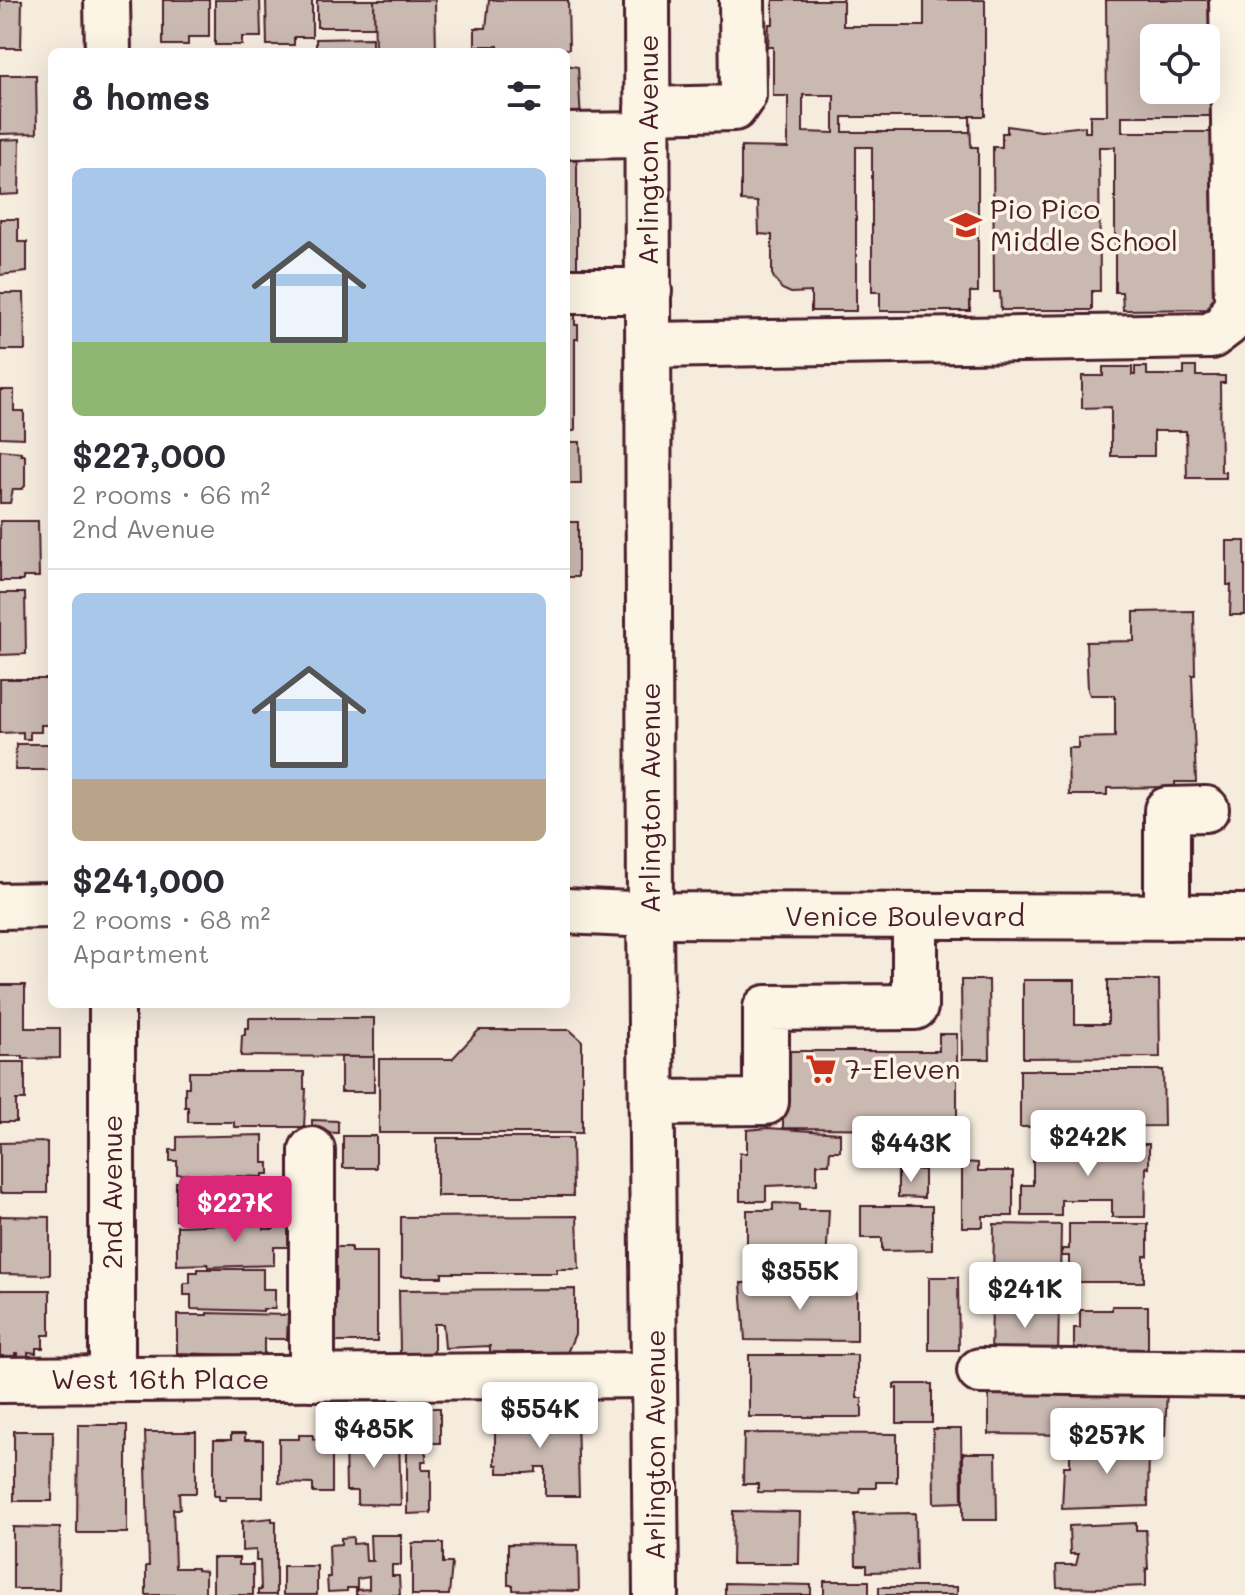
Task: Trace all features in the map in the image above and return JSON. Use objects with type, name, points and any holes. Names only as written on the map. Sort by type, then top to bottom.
[{"type":"main road","points":[[107,0],[108,48]]},
{"type":"main road","name":"Arlington Avenue","points":[[647,0],[656,1595]]},
{"type":"main road","points":[[570,135],[734,108],[743,95],[742,0]]},
{"type":"main road","points":[[649,345],[1211,336],[1227,324],[1237,303],[1232,0]]},
{"type":"main road","points":[[570,291],[649,291]]},
{"type":"main road","points":[[1167,917],[1167,810],[1206,809]]},
{"type":"main road","points":[[0,906],[48,905]]},
{"type":"main road","name":"Venice Boulevard","points":[[570,911],[650,915],[1245,917]]},
{"type":"main road","points":[[652,1103],[766,1102],[766,1008],[915,1007],[915,916]]},
{"type":"main road","name":"2nd Avenue","points":[[112,1008],[112,1379]]},
{"type":"main road","points":[[312,1150],[312,1378]]},
{"type":"main road","points":[[980,1371],[1245,1374]]},
{"type":"main road","name":"West 16th Place","points":[[0,1380],[655,1375]]},
{"type":"building","points":[[0,0],[22,0],[21,48],[0,48]]},
{"type":"building","points":[[163,0],[209,0],[209,37],[188,37],[188,45],[163,45]]},
{"type":"building","points":[[215,0],[260,0],[261,37],[242,37],[242,45],[215,45]]},
{"type":"building","points":[[266,0],[312,0],[312,37],[294,37],[294,45],[267,45]]},
{"type":"building","points":[[317,0],[374,0],[375,27],[317,27]]},
{"type":"building","points":[[374,0],[435,0],[436,48],[375,48]]},
{"type":"building","points":[[489,0],[568,0],[569,48],[475,46],[475,28],[486,28]]},
{"type":"building","points":[[773,0],[843,0],[843,26],[924,26],[924,0],[985,0],[985,116],[970,116],[971,147],[978,147],[978,292],[970,292],[970,311],[880,311],[880,292],[872,292],[872,147],[856,147],[856,311],[811,311],[811,292],[791,293],[782,289],[775,280],[772,274],[772,235],[759,234],[758,202],[741,201],[741,147],[788,148],[788,96],[773,96],[773,47],[768,47],[769,24],[773,24]],"holes":[[[803,95],[834,95],[834,133],[803,132]],[[843,117],[970,117],[970,132],[843,132]]]},
{"type":"building","points":[[1106,0],[1220,0],[1221,291],[1213,291],[1213,309],[1123,310],[1122,292],[1115,292],[1115,147],[1099,147],[1100,291],[1092,291],[1092,310],[1001,310],[1000,292],[994,292],[993,147],[1002,147],[1002,133],[1007,133],[1007,126],[1041,131],[1085,126],[1085,132],[1090,132],[1090,115],[1107,115]],"holes":[[[1122,116],[1212,116],[1211,132],[1122,132]]]},
{"type":"building","points":[[372,38],[372,48],[316,48],[316,39]]},
{"type":"building","points":[[570,66],[578,67],[581,122],[570,122]]},
{"type":"building","points":[[0,75],[36,75],[37,133],[0,134]]},
{"type":"building","points":[[20,139],[19,194],[0,195],[0,140]]},
{"type":"building","points":[[570,141],[577,141],[577,281],[570,281]]},
{"type":"building","points":[[0,219],[18,219],[18,242],[27,242],[27,272],[0,275]]},
{"type":"building","points":[[0,293],[24,293],[25,350],[0,350]]},
{"type":"building","points":[[570,294],[575,294],[575,325],[578,325],[578,339],[575,339],[575,431],[570,431]]},
{"type":"building","points":[[1103,367],[1132,367],[1132,375],[1135,375],[1135,367],[1147,367],[1147,375],[1184,375],[1184,367],[1196,367],[1196,376],[1225,376],[1225,383],[1220,383],[1221,472],[1226,472],[1226,478],[1187,478],[1186,431],[1154,431],[1154,456],[1111,456],[1111,407],[1082,408],[1082,376],[1103,376]]},
{"type":"building","points":[[0,390],[14,390],[14,411],[24,411],[24,438],[0,437]]},
{"type":"building","points":[[570,442],[580,442],[581,484],[570,484]]},
{"type":"building","points":[[0,450],[25,455],[25,486],[13,489],[10,503],[0,503]]},
{"type":"building","points":[[0,521],[38,521],[39,577],[0,581]]},
{"type":"building","points":[[570,522],[578,522],[578,577],[570,577]]},
{"type":"building","points":[[1227,541],[1245,541],[1245,615],[1230,615]]},
{"type":"building","points":[[0,593],[25,593],[26,654],[0,655]]},
{"type":"building","points":[[1194,611],[1195,675],[1192,675],[1196,782],[1175,782],[1175,789],[1107,788],[1107,795],[1069,795],[1068,748],[1078,748],[1078,738],[1115,737],[1115,695],[1090,695],[1086,642],[1134,641],[1134,612]]},
{"type":"building","points":[[0,679],[48,679],[48,725],[41,725],[41,732],[30,732],[30,739],[23,739],[23,732],[0,733]]},
{"type":"building","points":[[16,744],[48,744],[48,770],[15,770]]},
{"type":"building","points":[[961,980],[989,980],[990,1059],[962,1059]]},
{"type":"building","points":[[1023,980],[1075,980],[1075,1024],[1108,1024],[1108,980],[1159,980],[1160,1057],[1023,1058]]},
{"type":"building","points":[[0,985],[25,985],[25,1028],[60,1028],[60,1058],[0,1056]]},
{"type":"building","points":[[249,1018],[374,1018],[374,1057],[241,1056],[242,1035],[245,1035],[245,1028],[249,1028]]},
{"type":"building","points":[[479,1030],[570,1030],[582,1041],[582,1133],[379,1133],[379,1059],[452,1059]]},
{"type":"building","points":[[939,1034],[957,1034],[957,1129],[783,1128],[783,1051],[939,1051]]},
{"type":"building","points":[[341,1057],[374,1057],[374,1092],[341,1092]]},
{"type":"building","points":[[0,1062],[25,1062],[25,1100],[16,1100],[16,1122],[0,1122]]},
{"type":"building","points":[[1020,1070],[1163,1070],[1164,1126],[1020,1127]]},
{"type":"building","points":[[189,1072],[304,1072],[304,1127],[234,1127],[234,1122],[188,1122],[185,1087],[189,1087]]},
{"type":"building","points":[[312,1120],[338,1121],[338,1133],[312,1132]]},
{"type":"building","points":[[768,1128],[840,1133],[840,1151],[830,1151],[829,1164],[817,1164],[817,1184],[766,1186],[766,1201],[740,1201],[740,1153],[747,1153],[747,1130]]},
{"type":"building","points":[[263,1135],[263,1163],[269,1163],[269,1174],[263,1174],[263,1177],[177,1174],[177,1161],[170,1161],[170,1150],[177,1150],[177,1137]]},
{"type":"building","points":[[343,1136],[376,1136],[376,1168],[343,1168]]},
{"type":"building","points":[[437,1138],[572,1138],[573,1196],[437,1196]]},
{"type":"building","points":[[47,1142],[47,1193],[0,1193],[0,1143]]},
{"type":"building","points":[[1149,1144],[1145,1217],[1112,1217],[1112,1200],[1061,1200],[1061,1216],[1022,1216],[1022,1185],[1033,1185],[1033,1146]]},
{"type":"building","points":[[962,1162],[978,1163],[978,1171],[1013,1171],[1013,1216],[983,1216],[983,1227],[962,1227]]},
{"type":"building","points":[[898,1169],[924,1170],[924,1198],[898,1197]]},
{"type":"building","points":[[216,1179],[264,1179],[264,1209],[269,1210],[269,1219],[263,1219],[263,1222],[176,1220],[176,1182],[216,1182]]},
{"type":"building","points":[[773,1203],[799,1204],[799,1210],[829,1210],[826,1263],[819,1263],[819,1266],[759,1266],[759,1261],[750,1261],[747,1210],[773,1210]]},
{"type":"building","points":[[861,1206],[932,1206],[932,1250],[882,1251],[882,1238],[861,1238]]},
{"type":"building","points":[[0,1216],[50,1217],[50,1275],[0,1274]]},
{"type":"building","points":[[577,1216],[579,1269],[557,1269],[557,1273],[442,1273],[442,1277],[401,1277],[401,1217]]},
{"type":"building","points":[[264,1223],[264,1229],[274,1229],[274,1223],[303,1223],[303,1247],[274,1247],[274,1265],[177,1265],[177,1226]]},
{"type":"building","points":[[994,1224],[1061,1225],[1060,1284],[993,1282]]},
{"type":"building","points":[[1069,1224],[1148,1224],[1144,1282],[1069,1282],[1069,1256],[1062,1256],[1062,1249],[1069,1249]]},
{"type":"building","points":[[336,1247],[351,1247],[351,1252],[377,1252],[377,1342],[321,1342],[321,1253],[336,1253]]},
{"type":"building","points":[[198,1269],[263,1269],[263,1289],[275,1289],[275,1309],[191,1309],[191,1295],[184,1295],[184,1283],[190,1283],[190,1272],[198,1272]]},
{"type":"building","points":[[929,1277],[958,1277],[959,1350],[929,1350]]},
{"type":"building","points":[[741,1283],[857,1283],[857,1341],[745,1340]]},
{"type":"building","points":[[575,1289],[575,1334],[567,1353],[501,1355],[490,1353],[490,1346],[445,1348],[443,1324],[434,1324],[434,1354],[400,1354],[399,1290]]},
{"type":"building","points":[[0,1290],[50,1290],[50,1335],[43,1335],[43,1348],[36,1348],[36,1353],[0,1356]]},
{"type":"building","points":[[992,1301],[1059,1302],[1058,1360],[991,1359]]},
{"type":"building","points":[[1112,1306],[1148,1306],[1148,1356],[1080,1356],[1080,1349],[1074,1349],[1074,1328],[1080,1328],[1080,1310],[1112,1310]]},
{"type":"building","points":[[177,1315],[288,1315],[287,1339],[264,1339],[264,1356],[177,1353]]},
{"type":"building","points":[[749,1355],[857,1355],[857,1398],[862,1398],[862,1417],[749,1417]]},
{"type":"building","points":[[989,1376],[1167,1389],[1165,1436],[989,1434]]},
{"type":"building","points":[[894,1384],[932,1384],[932,1423],[897,1423],[897,1388]]},
{"type":"building","points":[[407,1408],[440,1408],[440,1443],[426,1443],[426,1461],[422,1461],[422,1470],[431,1470],[431,1513],[407,1514]]},
{"type":"building","points":[[495,1416],[577,1416],[579,1496],[545,1496],[545,1467],[536,1467],[536,1472],[498,1473],[498,1465],[495,1465]]},
{"type":"building","points":[[78,1425],[127,1425],[127,1533],[77,1533]]},
{"type":"building","points":[[933,1429],[961,1429],[962,1502],[934,1503]]},
{"type":"building","points":[[14,1431],[53,1431],[52,1501],[14,1501]]},
{"type":"building","points":[[145,1432],[196,1432],[196,1493],[179,1493],[180,1509],[173,1509],[175,1568],[205,1571],[205,1595],[146,1595],[146,1566],[149,1566]]},
{"type":"building","points":[[361,1433],[384,1433],[384,1441],[399,1441],[401,1505],[357,1504],[357,1491],[346,1491],[345,1440],[361,1441]]},
{"type":"building","points":[[744,1433],[897,1434],[897,1482],[876,1482],[876,1488],[860,1488],[859,1493],[758,1492],[758,1484],[743,1484]]},
{"type":"building","points":[[231,1434],[245,1434],[245,1440],[263,1440],[263,1497],[226,1497],[226,1500],[219,1500],[219,1496],[214,1496],[214,1440],[231,1440]]},
{"type":"building","points":[[299,1435],[332,1439],[332,1493],[313,1493],[313,1484],[279,1483],[279,1439],[299,1439]]},
{"type":"building","points":[[1149,1444],[1148,1506],[1062,1509],[1064,1466],[1070,1466],[1070,1445]]},
{"type":"building","points":[[963,1453],[996,1453],[997,1520],[963,1520]]},
{"type":"building","points":[[733,1511],[800,1512],[799,1564],[732,1564]]},
{"type":"building","points":[[915,1513],[916,1571],[867,1572],[867,1565],[856,1565],[855,1514]]},
{"type":"building","points":[[272,1518],[276,1521],[276,1595],[258,1595],[258,1590],[261,1590],[260,1561],[256,1561],[256,1550],[242,1551],[242,1521]]},
{"type":"building","points":[[1136,1523],[1136,1530],[1146,1530],[1146,1586],[1057,1587],[1056,1565],[1076,1565],[1078,1557],[1078,1554],[1070,1554],[1069,1526]]},
{"type":"building","points":[[13,1527],[60,1528],[59,1589],[13,1589]]},
{"type":"building","points":[[370,1535],[401,1535],[401,1565],[392,1565],[392,1576],[399,1576],[400,1595],[356,1595],[356,1590],[369,1589],[369,1577],[357,1579],[357,1588],[328,1592],[329,1545],[341,1544],[341,1538],[353,1537],[353,1544],[365,1543],[366,1561],[373,1561]]},
{"type":"building","points":[[412,1543],[443,1543],[443,1563],[452,1563],[449,1595],[412,1595]]},
{"type":"building","points":[[508,1544],[578,1545],[579,1591],[513,1590],[513,1585],[508,1585]]},
{"type":"building","points":[[213,1558],[239,1558],[239,1565],[253,1565],[253,1595],[213,1595]]},
{"type":"building","points":[[283,1566],[317,1566],[317,1595],[283,1595]]},
{"type":"building","points":[[824,1581],[869,1581],[869,1595],[824,1595]]},
{"type":"building","points":[[725,1583],[811,1585],[811,1595],[725,1595]]},
{"type":"building","points":[[879,1587],[957,1587],[957,1595],[879,1595]]},
{"type":"place","name":"Pio Pico Middle School","points":[[966,225]]},
{"type":"place","name":"7-Eleven","points":[[821,1069]]}]
